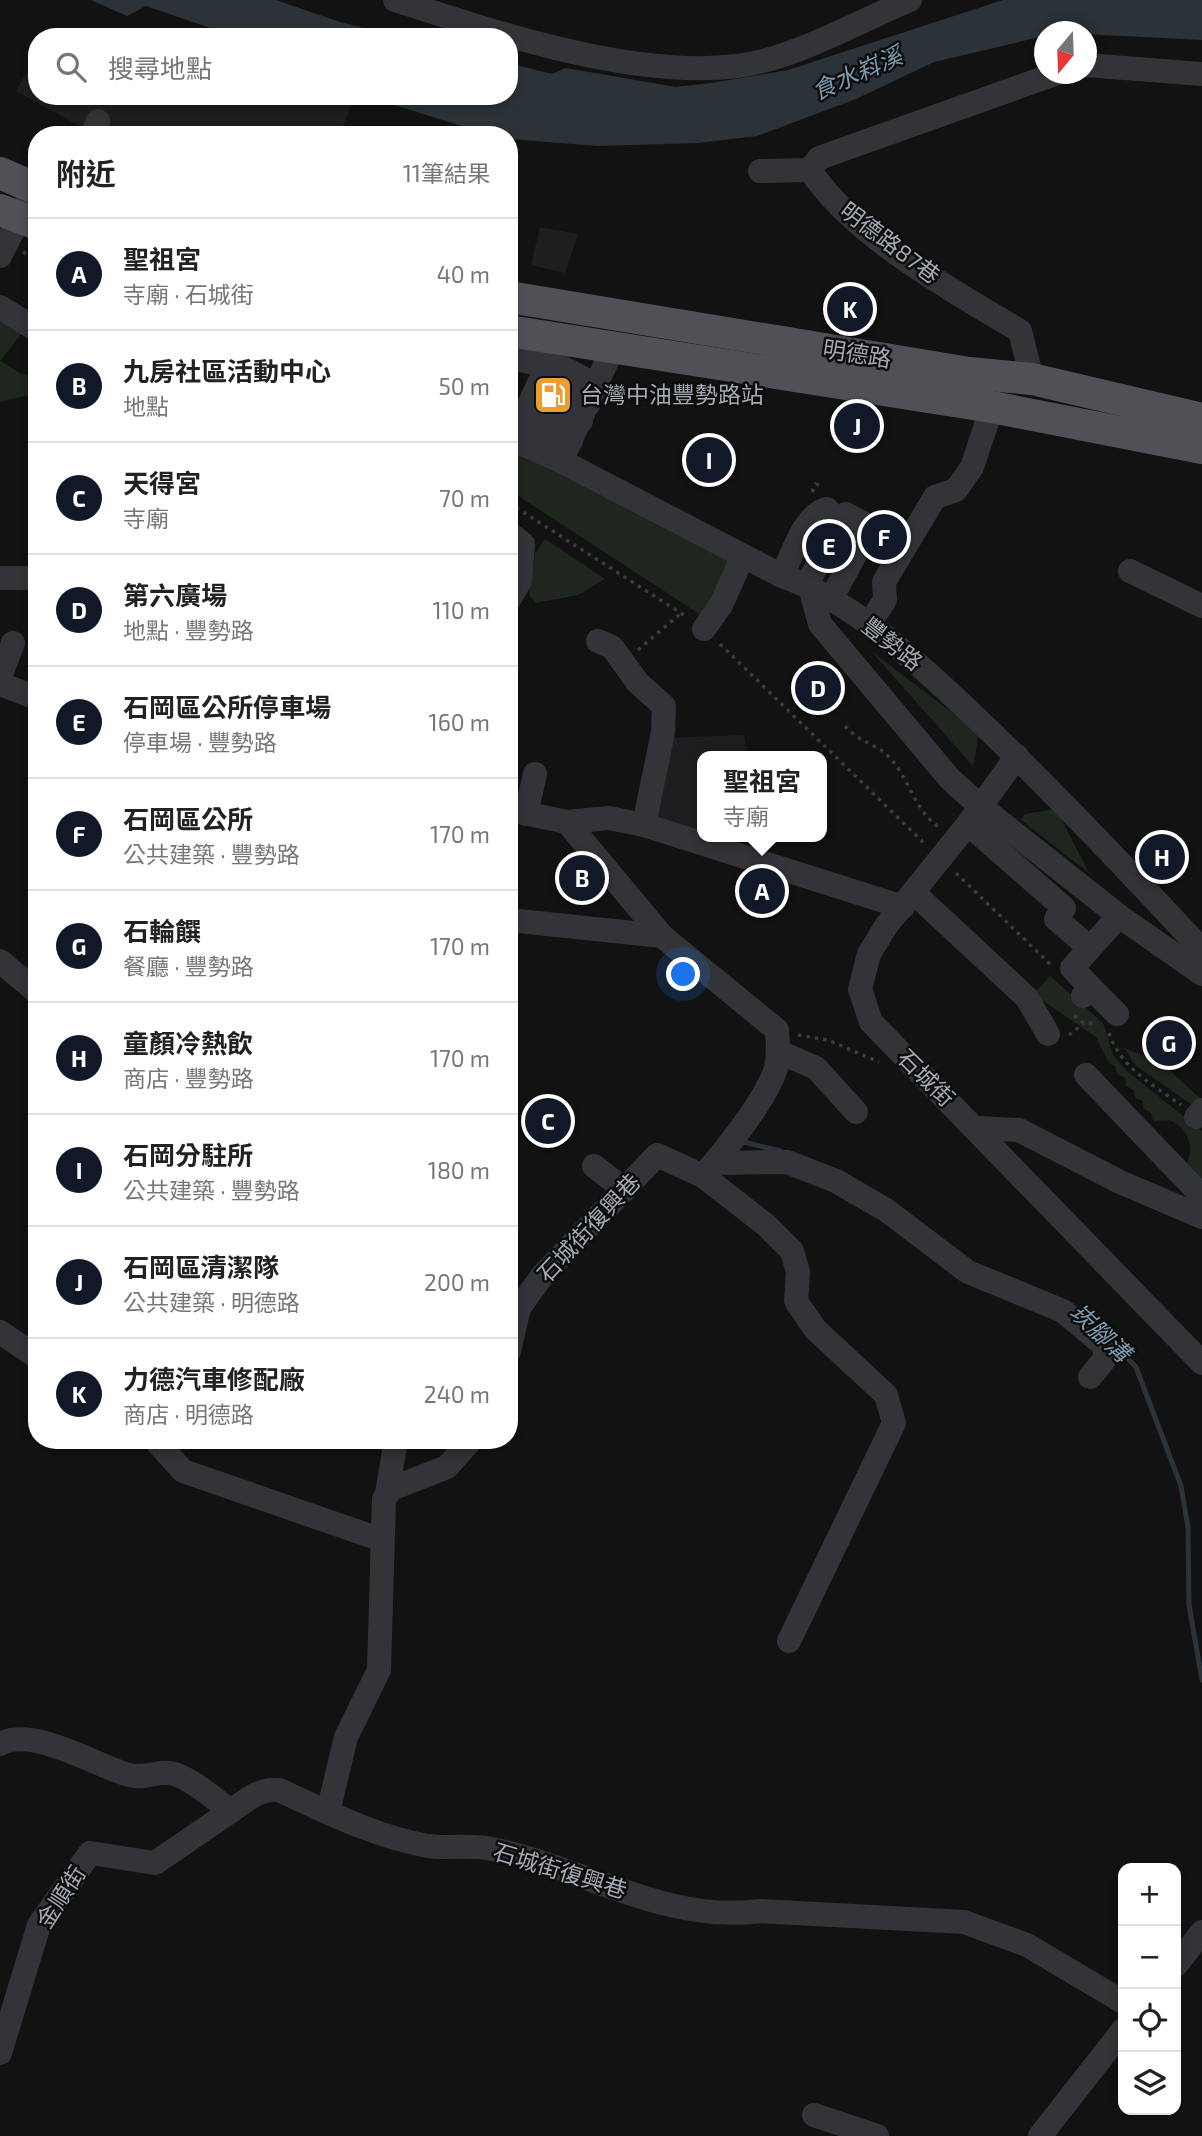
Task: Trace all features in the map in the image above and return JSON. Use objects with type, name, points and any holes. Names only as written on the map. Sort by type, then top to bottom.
[{"type":"main road","points":[[0,173],[28,185]]},
{"type":"main road","name":"明德路","points":[[518,298],[969,373],[1032,379],[1202,419]]},
{"type":"main road","name":"明德路","points":[[518,332],[992,407],[1202,448]]},
{"type":"street","points":[[395,0],[484,28]]},
{"type":"street","points":[[518,39],[608,58],[678,67],[738,66],[802,48],[910,0]]},
{"type":"street","points":[[1097,66],[1202,74]]},
{"type":"street","points":[[760,171],[810,170],[819,158],[1034,81]]},
{"type":"street","name":"明德路87巷","points":[[810,170],[842,210],[882,241],[961,296],[1020,331],[1032,379]]},
{"type":"street","points":[[10,254],[23,220]]},
{"type":"street","points":[[0,307],[28,324]]},
{"type":"street","points":[[581,420],[613,348]]},
{"type":"street","points":[[518,358],[535,365],[530,402]]},
{"type":"street","points":[[530,402],[581,420]]},
{"type":"street","points":[[530,402],[581,420]]},
{"type":"street","name":"豐勢路","points":[[530,402],[581,420],[743,556],[816,590],[869,624],[925,671],[1017,756],[1111,851],[1202,950]]},
{"type":"street","points":[[869,624],[885,600],[884,582],[934,497],[956,490],[972,467],[992,407]]},
{"type":"street","points":[[782,576],[809,520],[818,511],[837,512],[870,527],[852,560],[816,590]]},
{"type":"street","points":[[837,512],[816,590],[820,624],[950,779],[968,823],[1064,908],[1056,919],[1100,942],[1072,968],[1087,992],[1117,1014]]},
{"type":"street","points":[[518,540],[523,544],[518,584]]},
{"type":"street","points":[[828,547],[852,560]]},
{"type":"street","points":[[704,629],[721,606],[743,556]]},
{"type":"street","points":[[1130,571],[1202,606]]},
{"type":"street","points":[[0,578],[28,578]]},
{"type":"street","points":[[597,641],[612,647],[638,683],[664,706],[663,732],[644,825]]},
{"type":"street","points":[[0,677],[13,643]]},
{"type":"street","points":[[0,684],[28,695]]},
{"type":"street","name":"石城街","points":[[1017,756],[909,900],[886,926],[869,954],[860,989],[870,1022],[977,1128],[1202,1363]]},
{"type":"street","points":[[535,774],[518,812],[567,822],[609,818],[697,840]]},
{"type":"street","points":[[567,822],[591,862],[627,890],[662,936],[777,1030],[779,1052],[775,1071],[709,1170]]},
{"type":"street","points":[[968,823],[1119,915],[1202,974]]},
{"type":"street","points":[[704,842],[909,900],[1027,998],[1055,1038]]},
{"type":"street","points":[[518,921],[662,936]]},
{"type":"street","points":[[0,961],[28,984]]},
{"type":"street","points":[[779,1052],[816,1068],[856,1112]]},
{"type":"street","points":[[1086,1075],[1202,1196]]},
{"type":"street","points":[[977,1128],[1019,1130],[1120,1182],[1202,1217]]},
{"type":"street","name":"石城街復興巷","points":[[518,1301],[657,1155],[709,1170],[792,1251],[799,1272],[796,1301],[815,1329],[886,1395],[894,1423],[789,1641]]},
{"type":"street","points":[[709,1170],[786,1162],[836,1181],[887,1210],[968,1272],[1063,1311],[1106,1347],[1104,1360],[1090,1377]]},
{"type":"street","points":[[594,1166],[625,1190]]},
{"type":"street","points":[[0,1332],[28,1351]]},
{"type":"street","points":[[163,1449],[183,1471],[382,1540]]},
{"type":"street","points":[[328,1812],[346,1737],[379,1670],[382,1540],[394,1449]]},
{"type":"street","points":[[387,1493],[447,1467],[463,1449]]},
{"type":"street","points":[[0,1744],[10,1738],[32,1739],[140,1777],[167,1771],[180,1776],[231,1811]]},
{"type":"street","name":"石城街復興巷","points":[[231,1811],[267,1789],[279,1790],[385,1836],[430,1846],[491,1848],[657,1901],[712,1913],[735,1915],[760,1911],[964,1922],[1027,1945],[1118,1999]]},
{"type":"street","name":"金順街","points":[[0,2053],[39,1925],[90,1853],[155,1863],[231,1811]]},
{"type":"street","points":[[1181,1959],[1202,1932]]},
{"type":"street","points":[[1040,2136],[1118,2036]]},
{"type":"street","points":[[814,2115],[877,2136]]},
{"type":"path","points":[[10,254],[28,257]]},
{"type":"path","points":[[518,508],[704,629],[925,844]]},
{"type":"path","points":[[623,663],[681,614]]},
{"type":"path","points":[[845,726],[857,739],[889,757],[930,822],[968,823]]},
{"type":"path","points":[[1055,1038],[1084,1023]]},
{"type":"path","points":[[779,1052],[800,1033],[828,1040],[886,1065],[915,1066]]},
{"type":"path","points":[[1116,1049],[1121,1045]]},
{"type":"shaded area","points":[[28,69],[28,98],[16,91]]},
{"type":"shaded area","points":[[41,105],[352,105],[343,126],[81,126]]},
{"type":"shaded area","points":[[540,227],[578,234],[565,273],[531,265]]},
{"type":"shaded area","points":[[0,313],[26,328],[0,361]]},
{"type":"shaded area","points":[[0,361],[28,375],[28,395],[0,402]]},
{"type":"shaded area","points":[[518,449],[733,556],[704,617],[518,496]]},
{"type":"shaded area","points":[[545,539],[605,579],[578,595],[536,603],[529,595],[535,553]]},
{"type":"shaded area","points":[[871,651],[979,733],[973,766]]},
{"type":"shaded area","points":[[744,735],[746,751],[697,751],[697,831],[648,816],[665,738]]},
{"type":"shaded area","points":[[1056,809],[1089,873],[1021,820],[1025,814]]},
{"type":"shaded area","points":[[1050,976],[1103,1023],[1113,1055],[1128,1072],[1202,1131],[1202,1187],[1184,1170],[1190,1148],[1183,1130],[1170,1120],[1153,1121],[1151,1113],[1143,1108],[1143,1101],[1135,1098],[1134,1090],[1126,1086],[1125,1078],[1117,1074],[1115,1066],[1109,1063],[1096,1037],[1033,994]]},
{"type":"shaded area","points":[[1161,1048],[1173,1060],[1166,1067],[1202,1100],[1198,1109],[1135,1065],[1125,1049],[1144,1055]]},
{"type":"water","points":[[91,0],[276,0],[364,28],[211,28],[146,6],[127,16]]},
{"type":"water","name":"食水嵙溪","points":[[1003,0],[1202,0],[1202,40],[1097,35],[1097,21],[1034,21],[1034,38],[934,62],[856,99],[757,136],[698,143],[598,146],[518,140],[518,126],[462,126],[394,105],[518,105],[518,65],[552,74],[566,68],[676,87],[788,70]]},
{"type":"waterway","name":"崁腳溝","points":[[739,1141],[781,1151]]},
{"type":"waterway","name":"崁腳溝","points":[[1115,1345],[1136,1367],[1181,1486],[1188,1527],[1189,1605],[1202,1680]]},
{"type":"place","name":"力德汽車修配廠","points":[[850,309]]},
{"type":"place","name":"台灣中油豐勢路站","points":[[553,395]]},
{"type":"place","name":"石岡區清潔隊","points":[[857,426]]},
{"type":"place","name":"石岡分駐所","points":[[709,460]]},
{"type":"place","name":"石岡區公所","points":[[884,537]]},
{"type":"place","name":"石岡區公所停車場","points":[[829,546]]},
{"type":"place","name":"第六廣場","points":[[818,688]]},
{"type":"place","name":"童顏冷熱飲","points":[[1162,857]]},
{"type":"place","name":"九房社區活動中心","points":[[582,878]]},
{"type":"place","name":"聖祖宮","points":[[762,891]]},
{"type":"place","name":"石輪饌","points":[[1169,1043]]},
{"type":"place","name":"天得宮","points":[[548,1121]]}]
